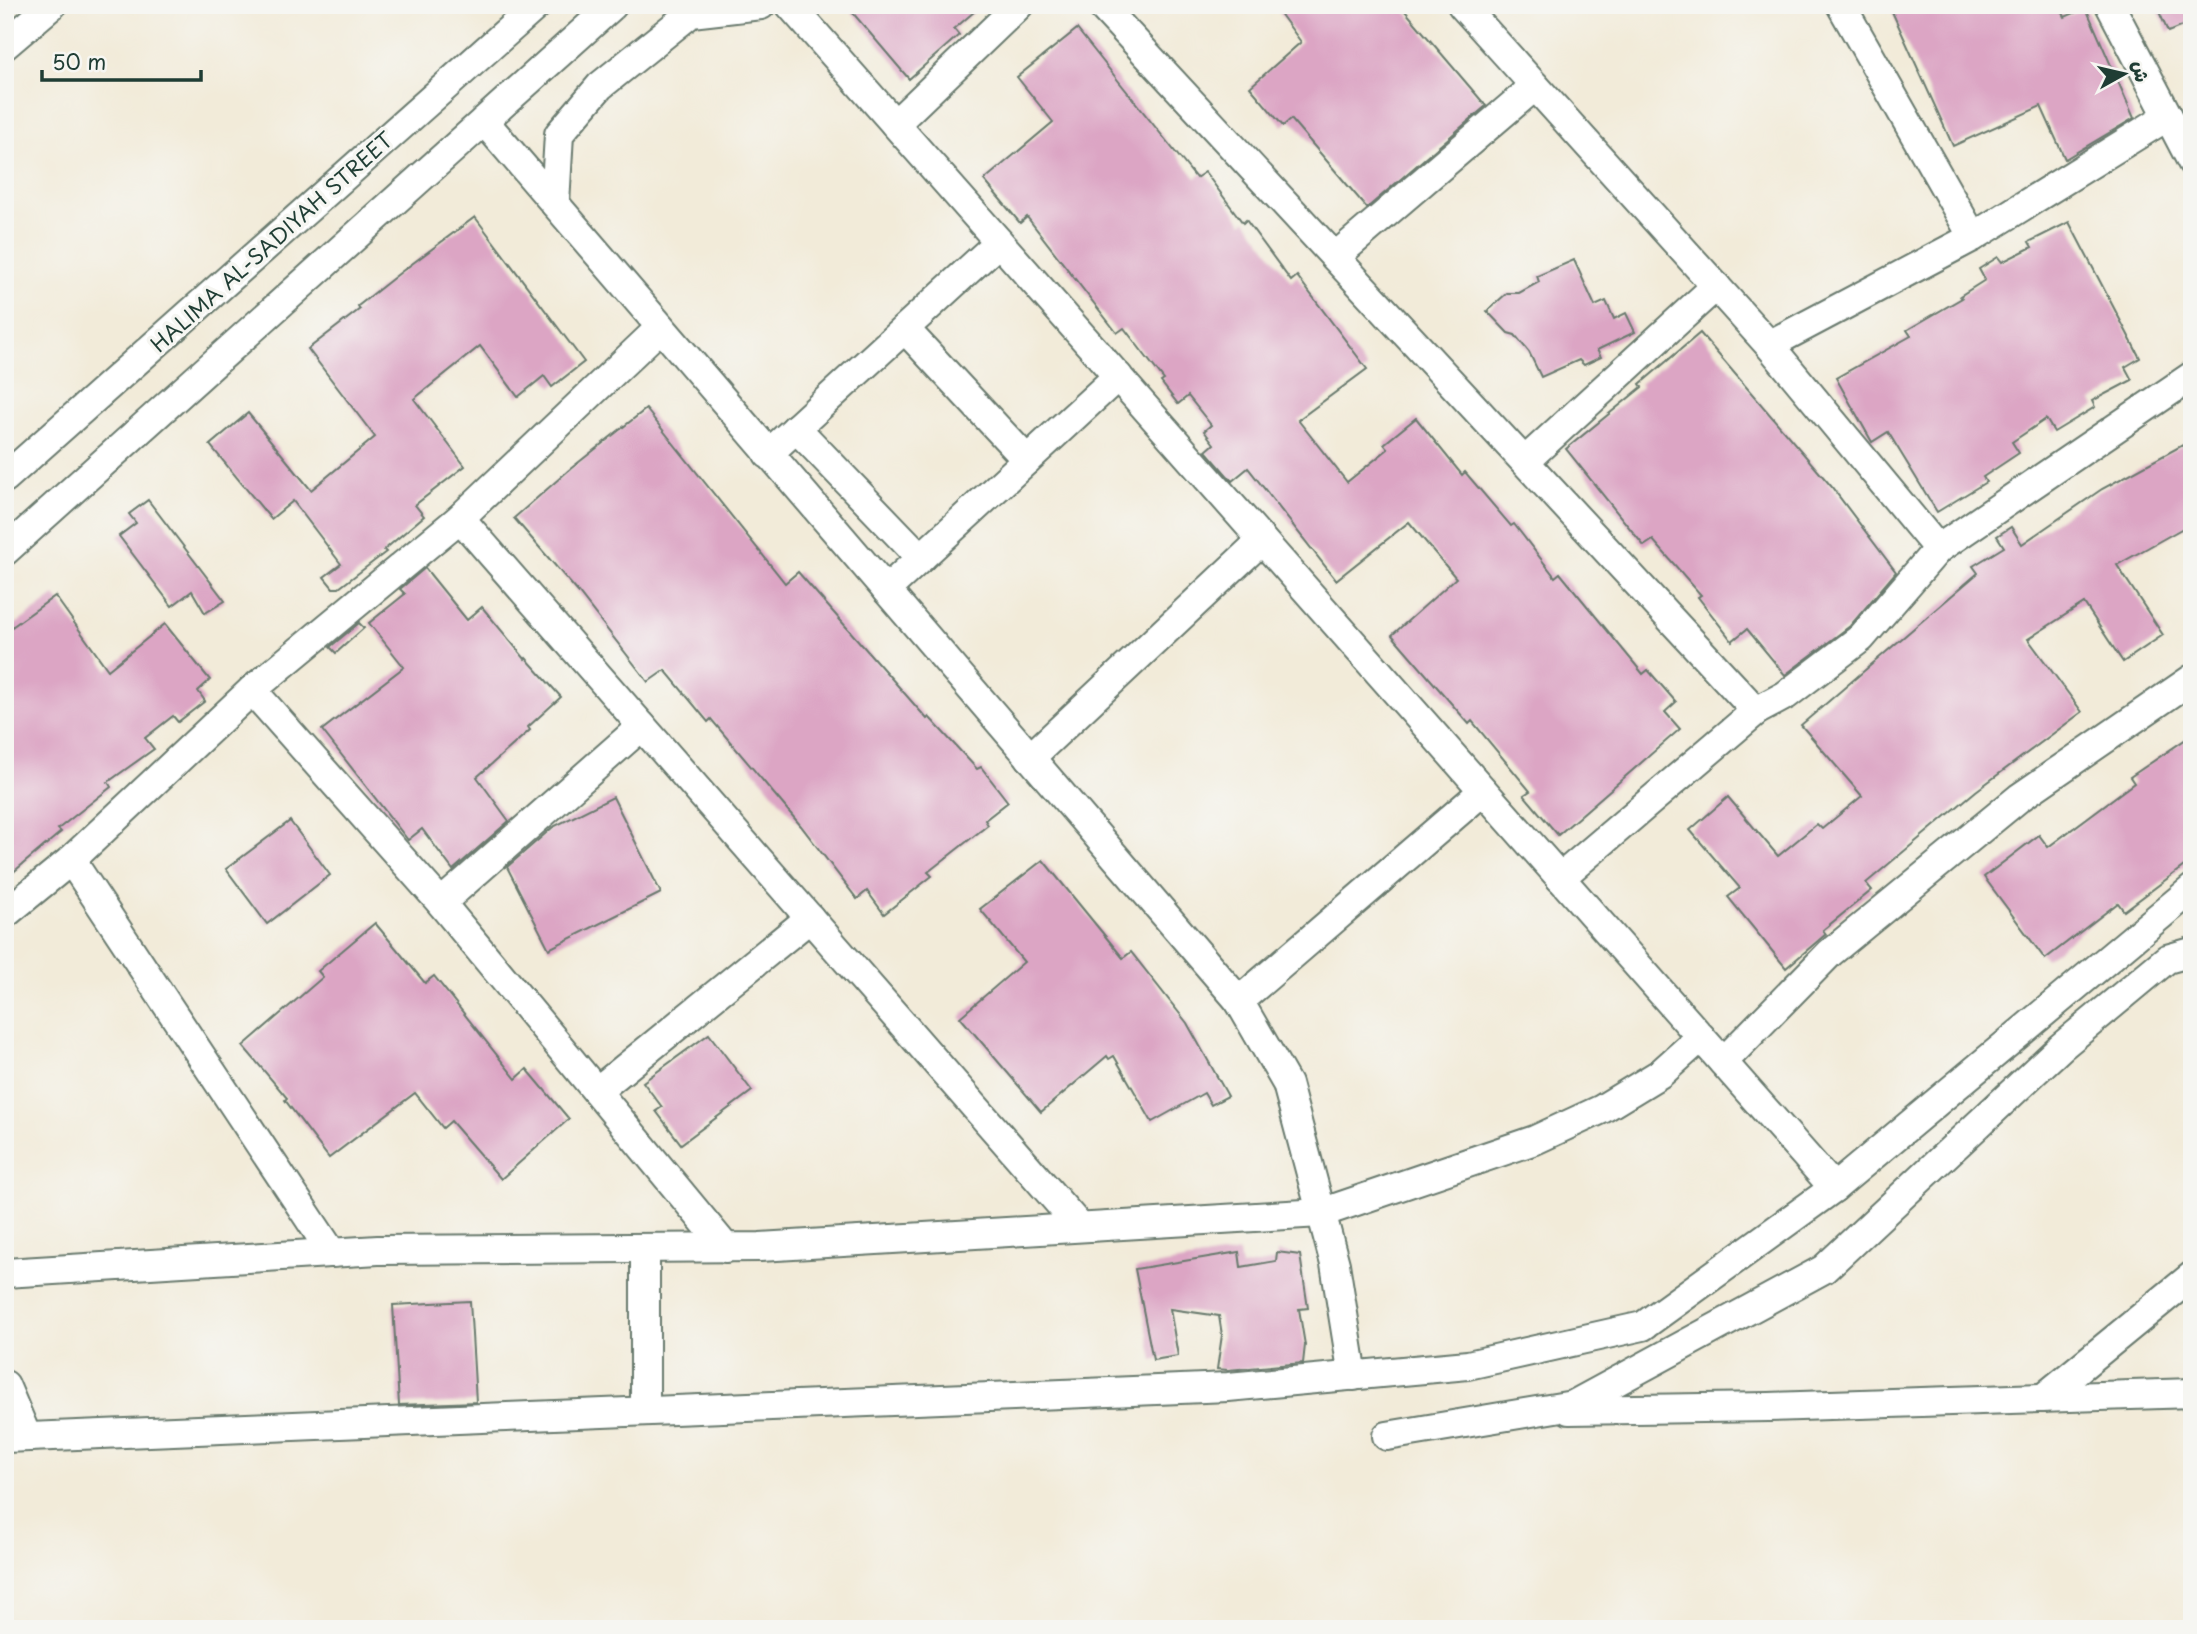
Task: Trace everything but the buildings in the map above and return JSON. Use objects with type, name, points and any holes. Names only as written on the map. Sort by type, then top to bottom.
[{"type":"street","points":[[5,45],[52,5]]},
{"type":"street","name":"HALIMA AL-SADIYAH STREET","points":[[5,478],[537,5]]},
{"type":"street","points":[[5,551],[613,5]]},
{"type":"street","points":[[555,204],[559,134],[600,86],[691,13],[761,5]]},
{"type":"street","points":[[790,5],[1834,1188]]},
{"type":"street","points":[[895,124],[1019,5]]},
{"type":"street","points":[[1101,5],[1756,711]]},
{"type":"street","points":[[1462,5],[1769,345],[1938,549]]},
{"type":"street","points":[[1841,5],[1973,237]]},
{"type":"street","points":[[2110,5],[2192,162]]},
{"type":"street","points":[[1335,257],[1535,86]]},
{"type":"street","points":[[1769,345],[1973,237],[2168,116]]},
{"type":"street","points":[[484,121],[1239,1001],[1287,1084],[1335,1264],[1353,1376]]},
{"type":"street","points":[[768,454],[999,242]]},
{"type":"street","points":[[1525,461],[1716,286]]},
{"type":"street","points":[[5,914],[71,860],[252,690],[460,518],[660,328]]},
{"type":"street","points":[[905,329],[1027,460]]},
{"type":"street","points":[[886,590],[1118,376]]},
{"type":"street","points":[[1560,878],[1756,711],[1786,695],[1861,638],[1938,549],[2192,376]]},
{"type":"street","points":[[796,428],[921,558]]},
{"type":"street","points":[[460,518],[1080,1227]]},
{"type":"street","points":[[1030,758],[1262,540]]},
{"type":"street","points":[[1723,1062],[1830,953],[2019,798],[2192,679]]},
{"type":"street","points":[[252,690],[441,903],[726,1248]]},
{"type":"street","points":[[441,903],[642,726]]},
{"type":"street","points":[[1239,1001],[1483,791]]},
{"type":"street","points":[[71,860],[332,1253]]},
{"type":"street","points":[[5,1385],[16,1438],[1228,1387],[1468,1365],[1643,1326],[1834,1188],[2192,889]]},
{"type":"street","points":[[597,1091],[810,918]]},
{"type":"street","points":[[1387,1436],[1573,1405],[1824,1269],[2061,1047],[2167,959],[2192,952]]},
{"type":"street","points":[[5,1273],[378,1250],[760,1247],[1321,1213],[1535,1140],[1602,1109],[1661,1073],[1701,1038]]},
{"type":"street","points":[[645,1412],[646,1248]]},
{"type":"street","points":[[2043,1398],[2192,1276]]},
{"type":"street","points":[[1539,1410],[1769,1407],[2192,1393]]}]
